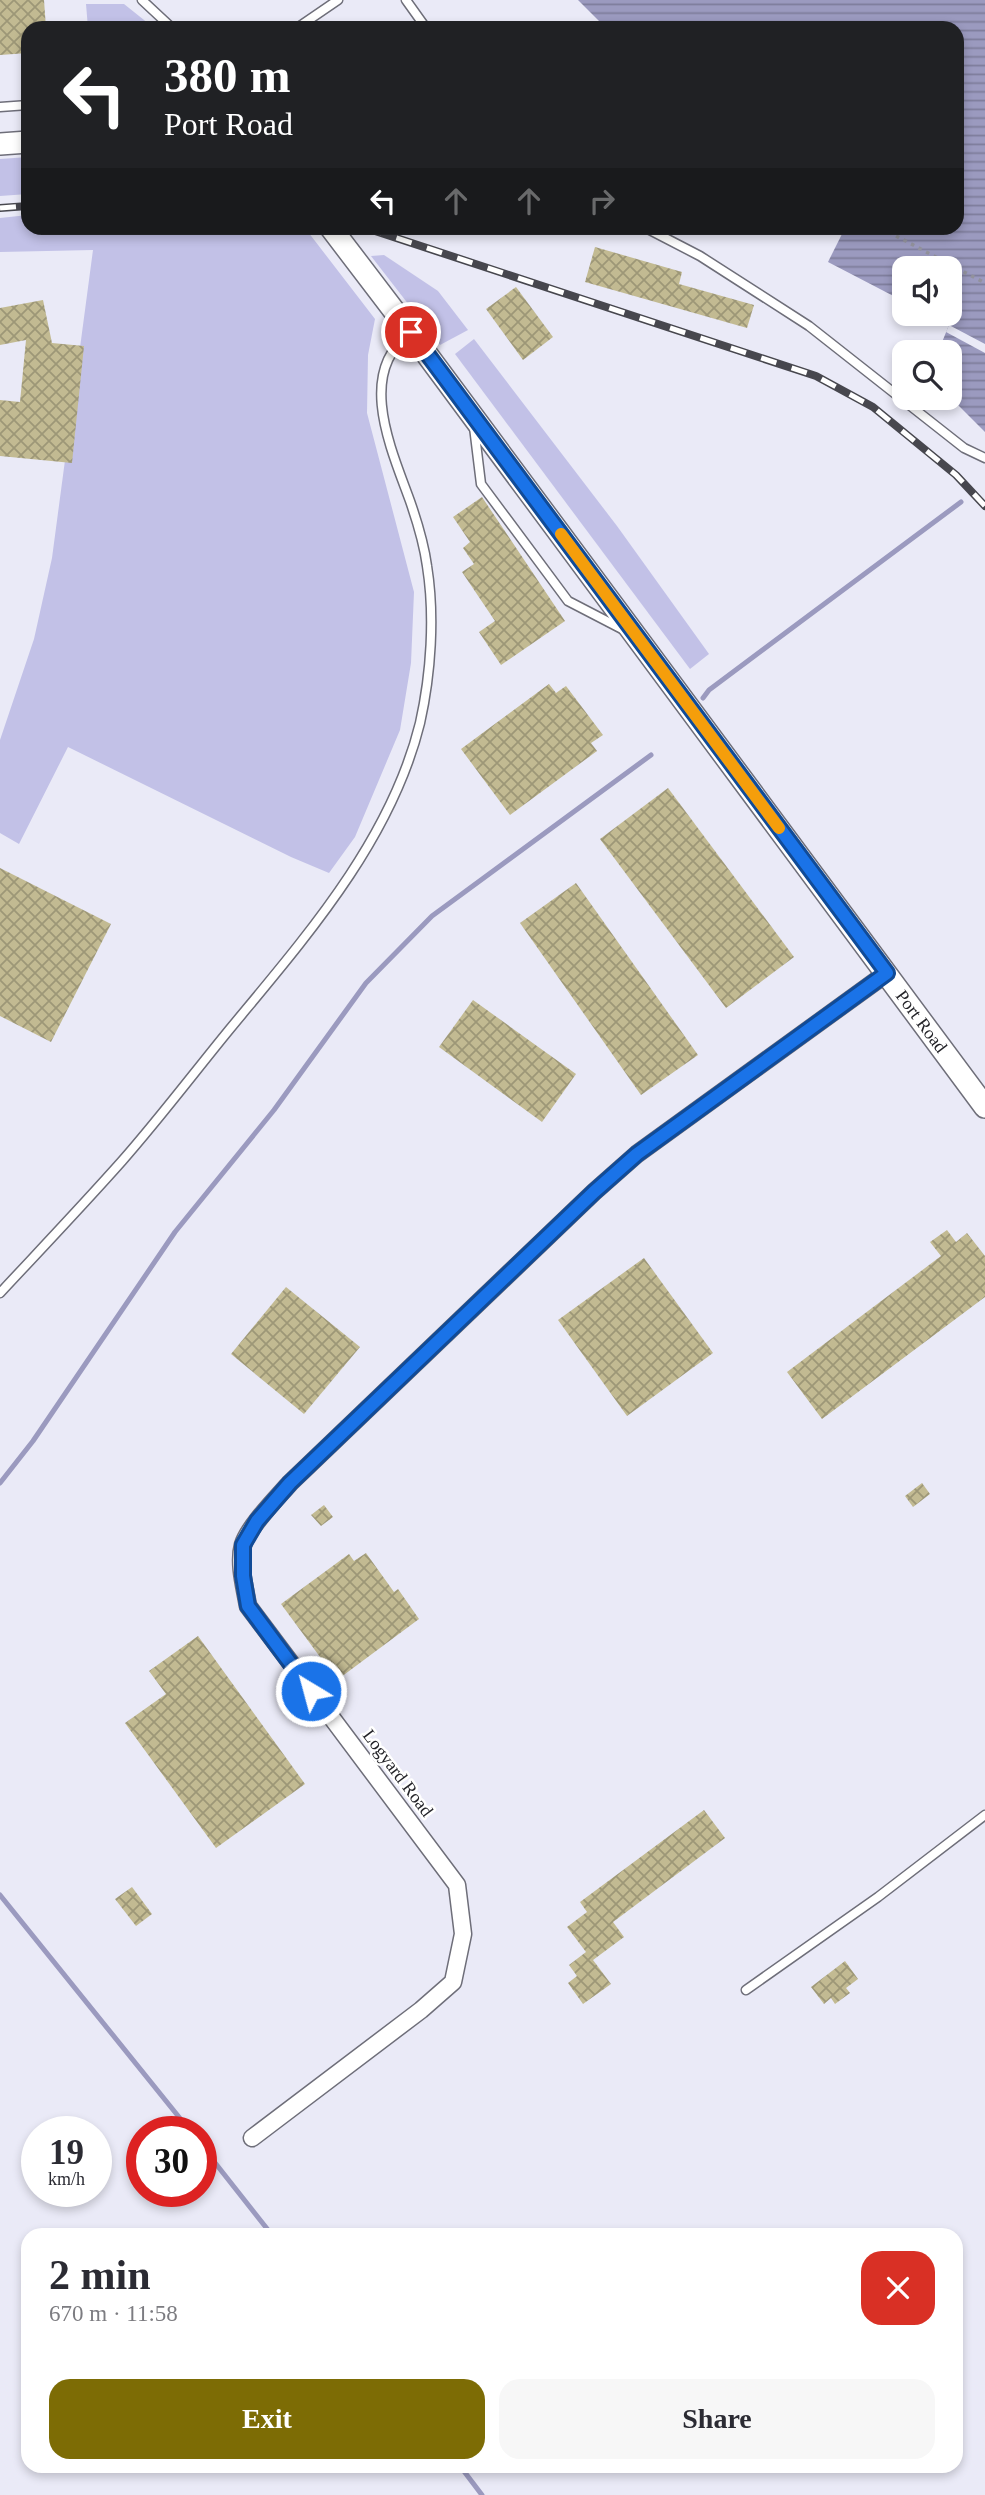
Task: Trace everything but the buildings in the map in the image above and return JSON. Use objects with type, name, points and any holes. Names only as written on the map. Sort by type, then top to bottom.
[{"type":"main road","points":[[0,145],[21,143]]},
{"type":"main road","name":"Port Road","points":[[336,235],[985,1107]]},
{"type":"street","name":"Logyard Road","points":[[252,2138],[421,2010],[453,1982],[464,1934],[457,1885],[248,1606],[243,1576],[243,1545],[257,1521],[290,1483],[594,1192],[637,1154],[887,973]]},
{"type":"lane","points":[[142,0],[164,21]]},
{"type":"lane","points":[[307,21],[338,0]]},
{"type":"lane","points":[[406,0],[421,21]]},
{"type":"lane","points":[[0,107],[21,106]]},
{"type":"lane","points":[[660,235],[700,256],[809,326],[964,447],[985,458]]},
{"type":"lane","points":[[0,1293],[123,1159],[261,992],[367,850],[397,790],[420,720],[430,639],[427,565],[411,505],[391,452],[382,411],[388,359],[397,344],[411,332]]},
{"type":"lane","points":[[472,414],[481,484],[497,506],[568,601],[637,636]]},
{"type":"lane","points":[[746,1990],[878,1897],[985,1815]]},
{"type":"path","points":[[894,235],[985,283]]},
{"type":"shaded area","points":[[578,0],[985,0],[985,432],[962,409],[962,340],[943,340],[949,326],[962,326],[962,256],[892,256],[892,295],[828,262],[842,235],[964,235],[964,21],[599,21]]},
{"type":"shaded area","points":[[86,4],[124,4],[145,21],[87,21]]},
{"type":"shaded area","points":[[21,158],[21,194],[0,196],[0,159]]},
{"type":"shaded area","points":[[21,216],[21,235],[310,235],[375,319],[368,355],[367,413],[414,592],[411,663],[400,730],[355,837],[329,873],[291,857],[68,747],[19,844],[0,833],[0,740],[34,639],[52,558],[93,250],[0,252],[0,218]]},
{"type":"shaded area","points":[[384,255],[438,291],[468,330],[440,345],[371,256]]},
{"type":"shaded area","points":[[474,339],[617,526],[709,654],[690,669],[455,354]]},
{"type":"pier","points":[[951,326],[985,344],[985,353],[962,340],[946,332]]},
{"type":"waterway","points":[[703,698],[709,690],[961,502]]},
{"type":"waterway","points":[[0,1483],[33,1441],[175,1232],[274,1110],[366,983],[432,916],[651,755]]},
{"type":"waterway","points":[[0,1895],[178,2116]]},
{"type":"waterway","points":[[217,2165],[266,2228]]},
{"type":"waterway","points":[[465,2473],[482,2495]]},
{"type":"railway","points":[[0,208],[21,206]]},
{"type":"railway","points":[[387,235],[816,376],[873,407],[956,475],[985,506]]},
{"type":"slow traffic","points":[[561,534],[779,828]]},
{"type":"route","points":[[311,1691],[248,1606],[243,1576],[243,1545],[257,1521],[290,1483],[637,1154],[887,973],[411,332]]}]
